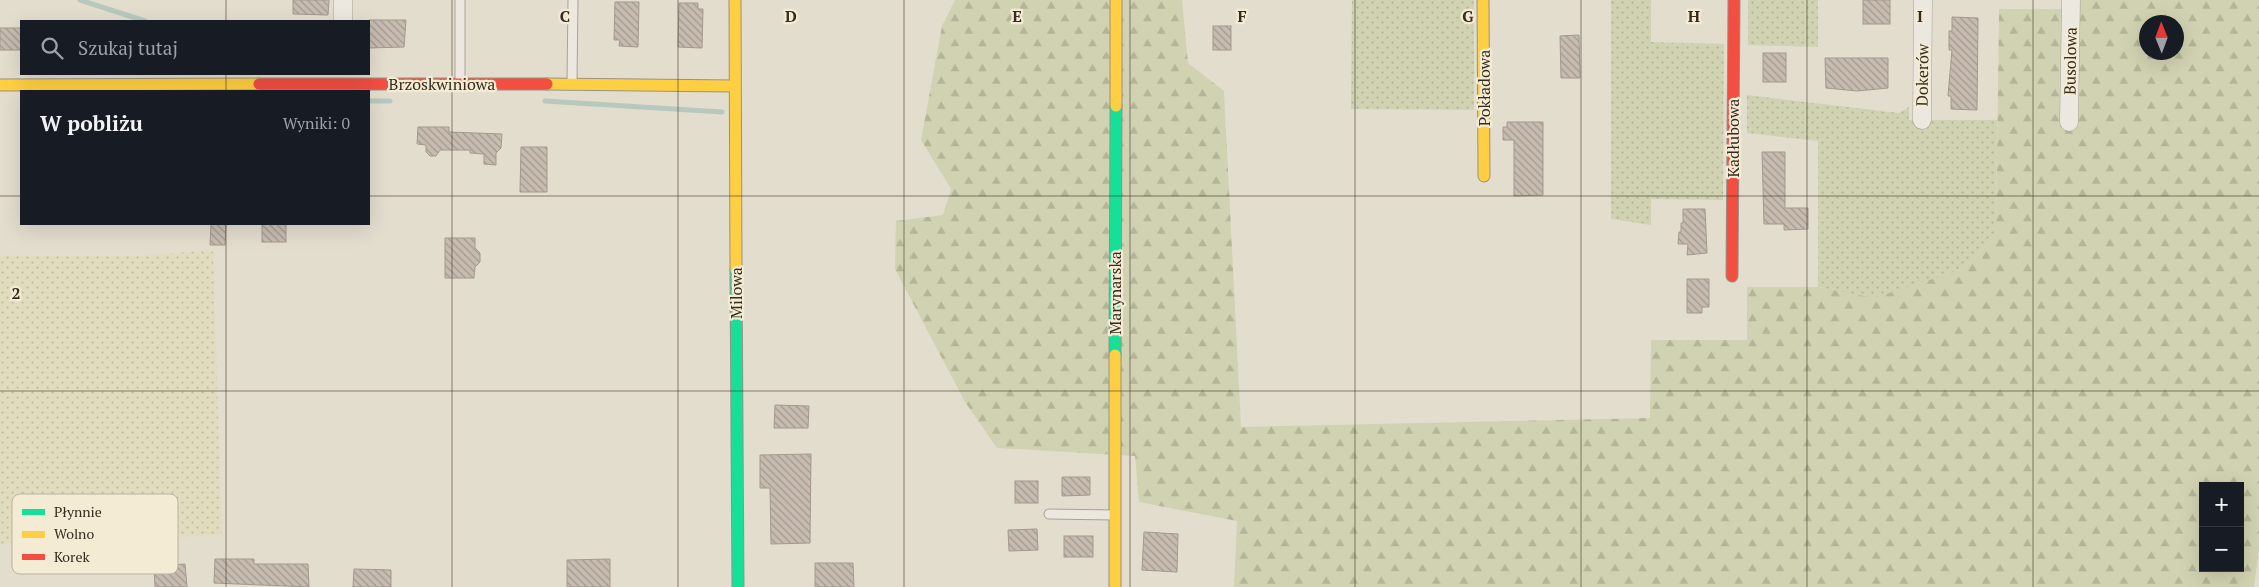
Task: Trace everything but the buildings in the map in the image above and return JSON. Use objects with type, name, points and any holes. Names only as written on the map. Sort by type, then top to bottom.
[{"type":"street","points":[[343,0],[343,20]]},
{"type":"street","name":"Milowa","points":[[735,0],[738,587]]},
{"type":"street","name":"Marynarska","points":[[1115,587],[1116,0]]},
{"type":"street","name":"Pokładowa","points":[[1483,0],[1484,176]]},
{"type":"street","name":"Kadłubowa","points":[[1732,276],[1734,0]]},
{"type":"street","name":"Dokerów","points":[[1922,120],[1923,0]]},
{"type":"street","name":"Busolowa","points":[[2069,122],[2071,0]]},
{"type":"street","name":"Brzoskwiniowa","points":[[0,85],[343,79],[460,84],[734,86]]},
{"type":"lane","points":[[460,0],[460,84]]},
{"type":"lane","points":[[572,84],[573,0]]},
{"type":"lane","points":[[1049,514],[1115,514]]},
{"type":"shaded area","points":[[213,250],[222,535],[178,537],[178,494],[12,494],[12,544],[0,544],[0,256],[138,256]]},
{"type":"green space","points":[[955,0],[1182,0],[1188,63],[1224,91],[1241,427],[1650,418],[1651,340],[1747,340],[1747,287],[1818,287],[1874,298],[1963,269],[1996,236],[1999,9],[2063,9],[2075,0],[2259,0],[2259,549],[2254,587],[1234,587],[1237,521],[1139,502],[1135,456],[997,448],[965,402],[895,269],[896,221],[943,215],[951,189],[921,140],[942,26]]},
{"type":"green space","points":[[1352,0],[1474,0],[1474,110],[1351,109]]},
{"type":"green space","points":[[1611,0],[1651,0],[1651,42],[1724,44],[1723,200],[1651,199],[1651,225],[1611,219]]},
{"type":"green space","points":[[1748,0],[1818,0],[1818,47],[1748,45]]},
{"type":"green space","points":[[1747,95],[1899,113],[1909,107],[1909,120],[1997,120],[1996,236],[1963,269],[1874,299],[1818,287],[1818,141],[1747,133]]},
{"type":"waterway","points":[[80,0],[142,20]]},
{"type":"waterway","points":[[370,101],[390,101]]},
{"type":"waterway","points":[[545,101],[722,112]]},
{"type":"traffic: fast","points":[[1115,355],[1116,106]]},
{"type":"traffic: fast","points":[[736,270],[738,587]]},
{"type":"traffic: slow","points":[[735,0],[736,270]]},
{"type":"traffic: slow","points":[[1116,0],[1116,106]]},
{"type":"traffic: slow","points":[[1483,0],[1484,176]]},
{"type":"traffic: slow","points":[[0,85],[259,84]]},
{"type":"traffic: slow","points":[[547,84],[734,86]]},
{"type":"traffic: slow","points":[[1115,355],[1115,587]]},
{"type":"traffic: jam","points":[[1732,276],[1734,0]]},
{"type":"traffic: jam","points":[[259,84],[547,84]]}]
